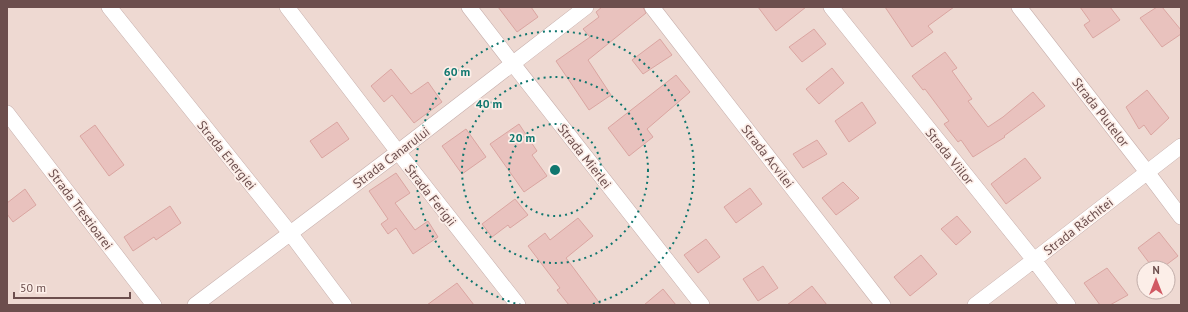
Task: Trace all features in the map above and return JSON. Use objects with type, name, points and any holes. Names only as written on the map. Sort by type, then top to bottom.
[{"type":"street","name":"Strada Energiei","points":[[109,7],[290,234],[344,305]]},
{"type":"street","name":"Strada Ferigii","points":[[287,7],[518,305]]},
{"type":"street","name":"Strada Mierlei","points":[[469,7],[702,305]]},
{"type":"street","name":"Strada Canarului","points":[[196,305],[586,7]]},
{"type":"street","name":"Strada Acvilei","points":[[652,7],[883,305]]},
{"type":"street","name":"Strada Viilor","points":[[831,7],[1034,260],[1068,305]]},
{"type":"street","name":"Strada Plutelor","points":[[1019,7],[1181,217]]},
{"type":"street","name":"Strada Trestioarei","points":[[7,113],[154,305]]},
{"type":"street","name":"Strada Răchitei","points":[[975,305],[1181,146]]},
{"type":"shaded area","points":[[7,7],[1181,7],[1181,305],[7,305]]},
{"type":"building","points":[[498,7],[531,7],[538,17],[517,32]]},
{"type":"building","points":[[602,7],[643,7],[646,13],[588,60],[611,95],[589,110],[556,61],[590,37],[583,29],[599,17],[596,12]]},
{"type":"building","points":[[758,7],[806,7],[776,31]]},
{"type":"building","points":[[885,7],[954,7],[928,26],[933,32],[912,47]]},
{"type":"building","points":[[1080,7],[1110,7],[1120,20],[1093,38],[1084,25],[1090,21]]},
{"type":"building","points":[[1157,7],[1162,7],[1181,30],[1181,34],[1162,47],[1140,18]]},
{"type":"building","points":[[814,29],[826,44],[802,62],[789,47]]},
{"type":"building","points":[[660,39],[672,55],[643,74],[632,60]]},
{"type":"building","points":[[945,52],[957,68],[952,71],[972,99],[968,101],[988,127],[1003,117],[1033,92],[1045,106],[1004,136],[1005,137],[973,157],[961,140],[958,142],[944,124],[949,121],[925,89],[923,90],[912,76]]},
{"type":"building","points":[[832,68],[844,83],[819,104],[806,89]]},
{"type":"building","points":[[391,69],[411,94],[428,82],[442,102],[414,123],[392,95],[384,102],[371,86]]},
{"type":"building","points":[[676,75],[690,92],[647,129],[653,137],[629,156],[608,128]]},
{"type":"building","points":[[1147,90],[1169,118],[1151,135],[1144,125],[1139,129],[1126,107]]},
{"type":"building","points":[[862,102],[876,123],[849,142],[835,121]]},
{"type":"building","points":[[337,122],[349,139],[322,158],[310,141]]},
{"type":"building","points":[[519,124],[537,151],[532,155],[547,176],[524,192],[490,144]]},
{"type":"building","points":[[95,125],[124,165],[109,176],[80,136]]},
{"type":"building","points":[[466,129],[486,157],[462,174],[442,146]]},
{"type":"building","points":[[817,140],[827,154],[803,168],[793,154]]},
{"type":"building","points":[[1025,158],[1041,178],[1006,204],[991,184]]},
{"type":"building","points":[[396,173],[410,193],[395,203],[415,230],[428,221],[438,237],[413,254],[396,228],[388,234],[381,224],[388,219],[369,191]]},
{"type":"building","points":[[843,182],[859,198],[836,215],[822,198]]},
{"type":"building","points":[[750,188],[762,204],[736,223],[724,207]]},
{"type":"building","points":[[25,189],[36,205],[13,222],[7,214],[7,203]]},
{"type":"building","points":[[515,199],[528,215],[510,228],[508,225],[492,237],[482,224]]},
{"type":"building","points":[[170,206],[181,223],[156,240],[154,237],[133,251],[124,237]]},
{"type":"building","points":[[957,216],[971,232],[956,245],[941,229]]},
{"type":"building","points":[[578,218],[593,236],[566,258],[601,305],[569,305],[557,290],[560,288],[528,246],[545,233],[550,240]]},
{"type":"building","points":[[1159,232],[1178,256],[1173,260],[1147,260],[1138,248]]},
{"type":"building","points":[[706,239],[720,257],[698,273],[684,255]]},
{"type":"building","points":[[921,255],[937,274],[910,296],[894,277]]},
{"type":"building","points":[[763,266],[778,288],[758,301],[743,279]]},
{"type":"building","points":[[1107,268],[1128,295],[1110,305],[1100,305],[1084,283]]},
{"type":"building","points":[[457,283],[474,305],[427,305]]},
{"type":"building","points":[[812,286],[827,305],[787,305]]},
{"type":"building","points":[[663,289],[676,305],[644,305]]}]
